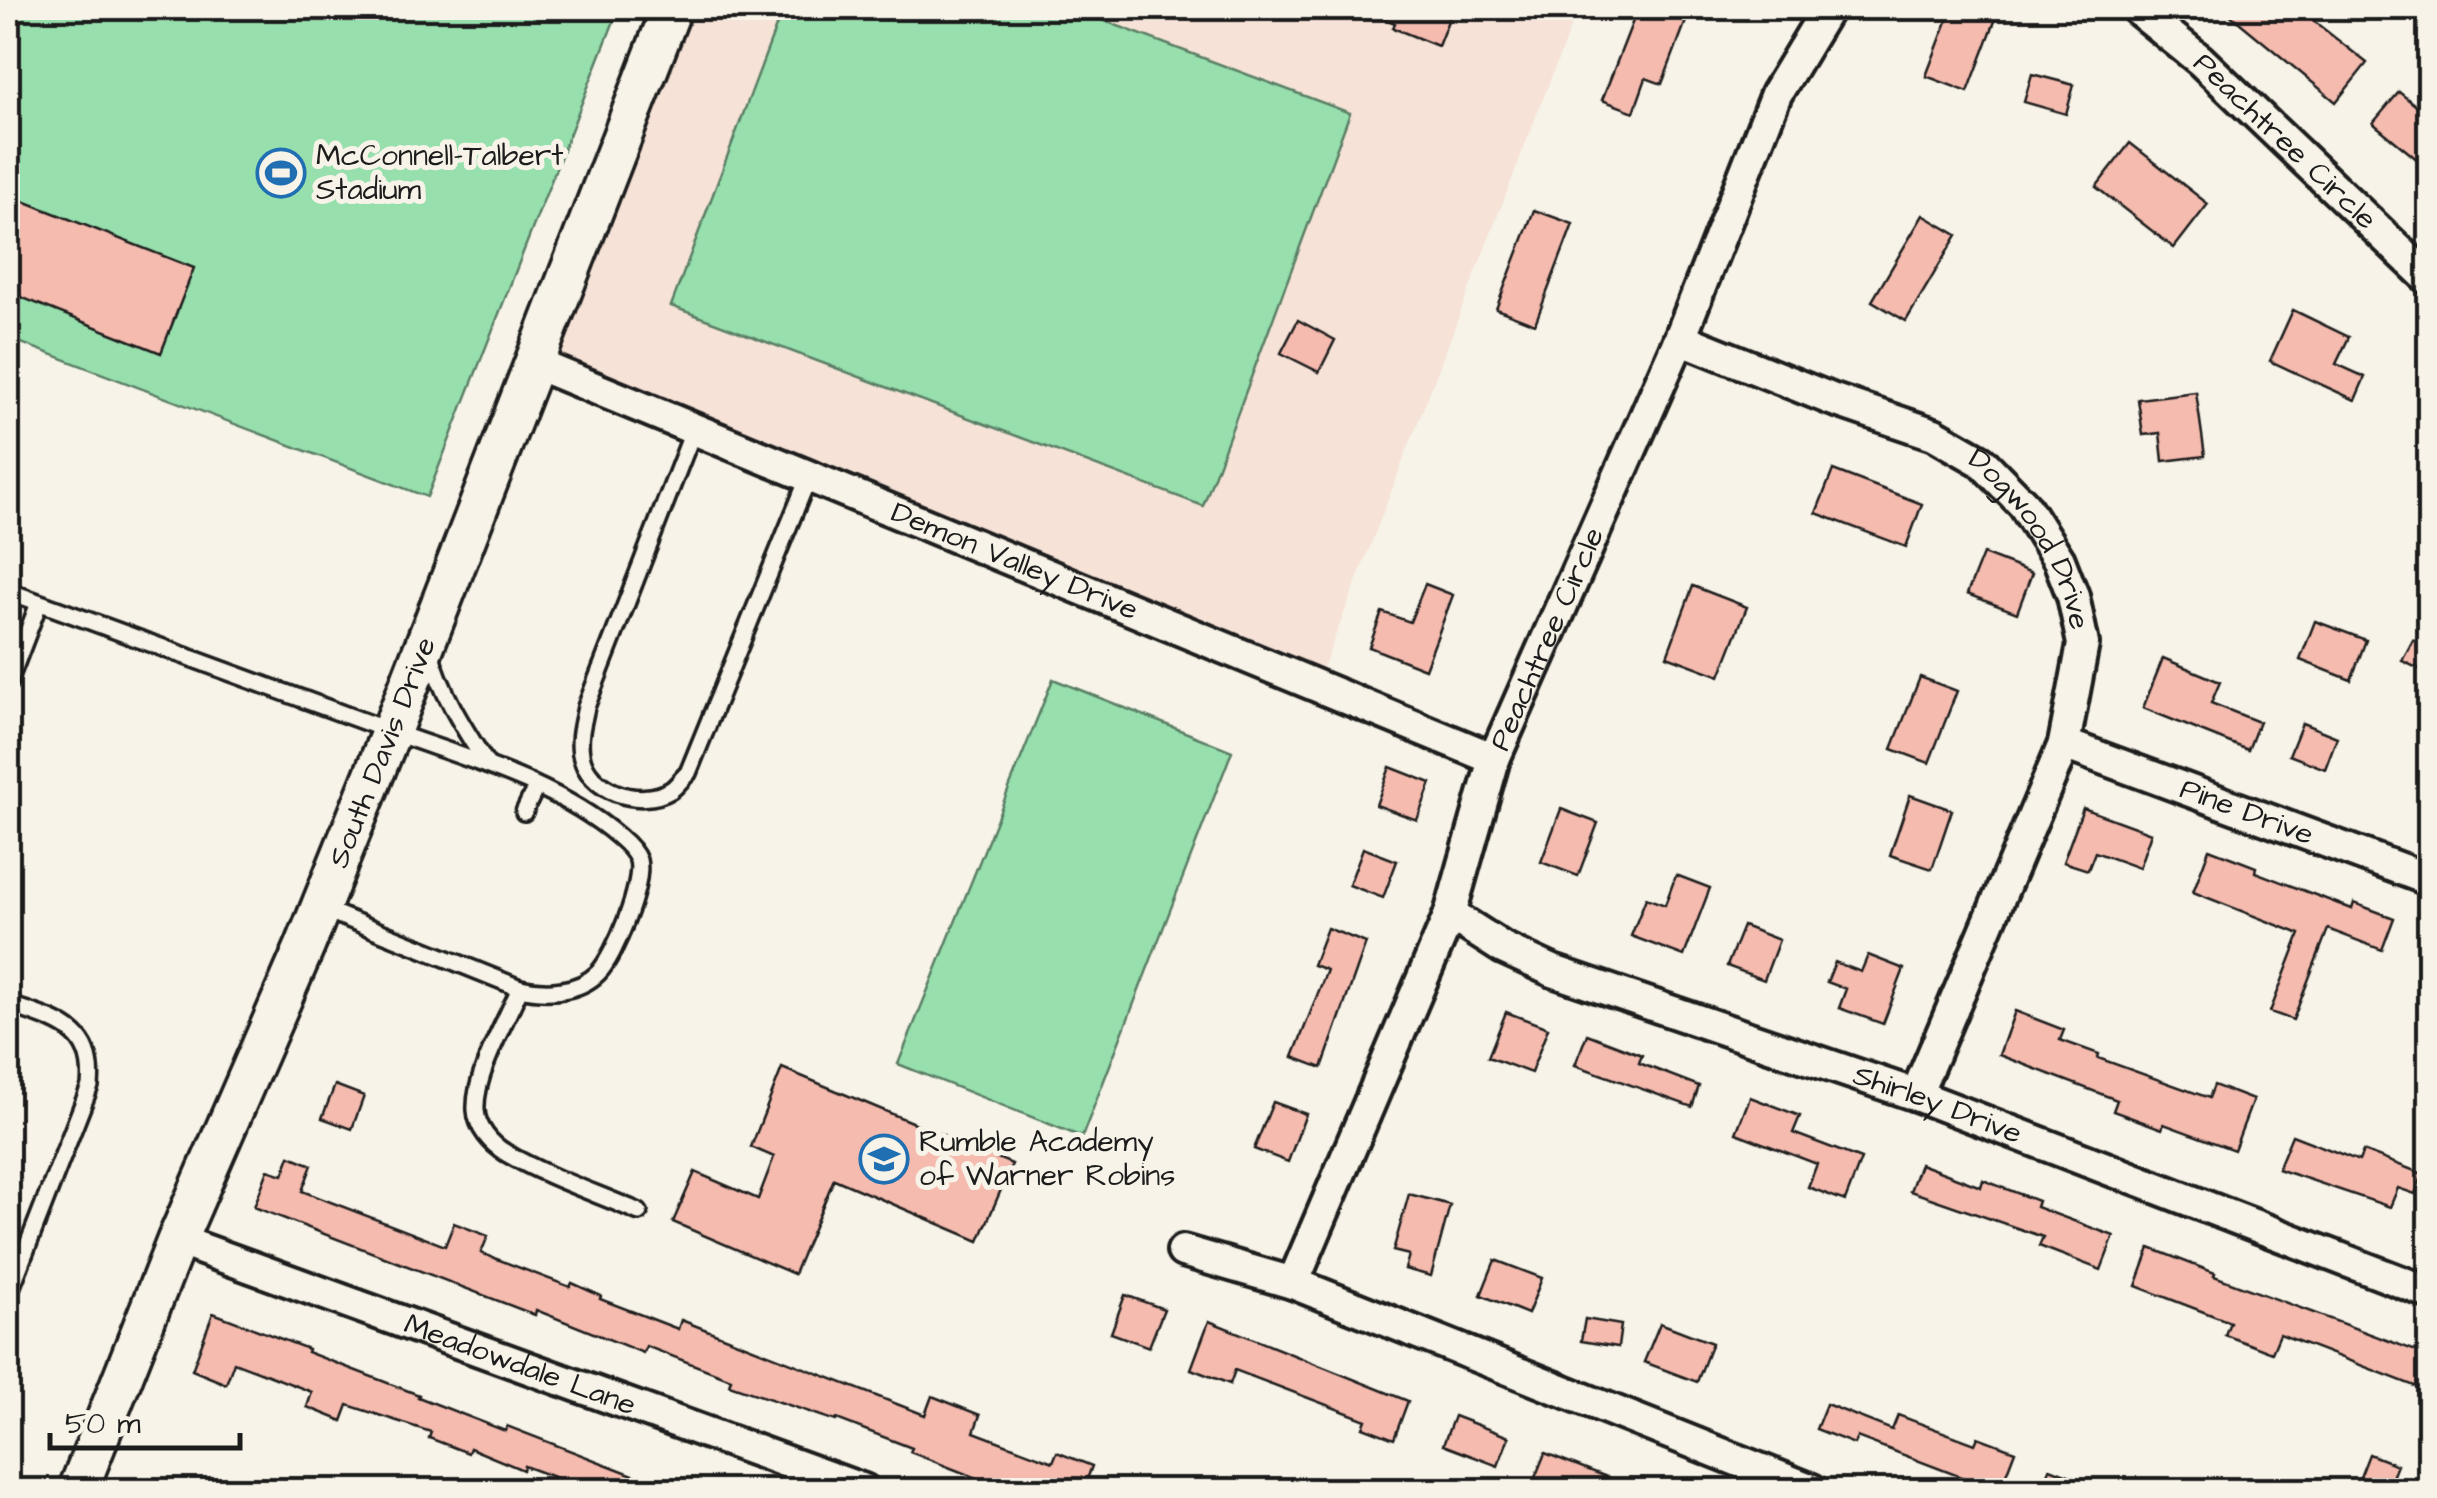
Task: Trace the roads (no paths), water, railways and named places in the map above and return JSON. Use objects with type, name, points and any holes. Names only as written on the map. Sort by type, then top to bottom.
[{"type":"street","name":"South Davis Drive","points":[[78,1490],[177,1240],[391,732],[672,8]]},
{"type":"street","name":"Peachtree Circle","points":[[1293,1283],[1450,914],[1494,759],[1680,338],[1776,94],[1828,8]]},
{"type":"street","name":"Peachtree Circle","points":[[2136,8],[2200,60],[2430,280]]},
{"type":"street","name":"Dogwood Drive","points":[[1680,338],[1815,394],[1934,434],[1981,461],[2024,505],[2058,560],[2073,596],[2083,644],[2064,744],[1916,1095]]},
{"type":"street","name":"Demon Valley Drive","points":[[534,363],[1494,759]]},
{"type":"street","name":"Pine Drive","points":[[2064,744],[2430,880]]},
{"type":"street","name":"Shirley Drive","points":[[1450,914],[1503,948],[1553,971],[1916,1095],[2430,1293]]},
{"type":"street","name":"Meadowdale Lane","points":[[177,1240],[864,1490]]},
{"type":"street","points":[[1183,1251],[1293,1283],[1812,1490]]},
{"type":"lane","points":[[694,429],[586,707],[579,740],[581,759],[594,780],[618,794],[636,799],[654,796],[671,790],[688,773],[809,476]]},
{"type":"lane","points":[[8,591],[486,763],[593,817],[638,857],[640,877],[625,925],[598,973],[568,990],[540,992],[520,988],[320,908]]},
{"type":"lane","points":[[8,684],[39,603]]},
{"type":"lane","points":[[427,638],[436,675],[486,763]]},
{"type":"lane","points":[[524,812],[536,787]]},
{"type":"lane","points":[[520,988],[476,1098],[476,1115],[484,1134],[504,1152],[639,1212]]},
{"type":"lane","points":[[8,1004],[62,1024],[89,1051],[92,1068],[90,1086],[8,1296]]},
{"type":"place","name":"McConnell-Talbert Stadium","points":[[281,173]]},
{"type":"place","name":"Rumble Academy of Warner Robins","points":[[884,1159]]}]
